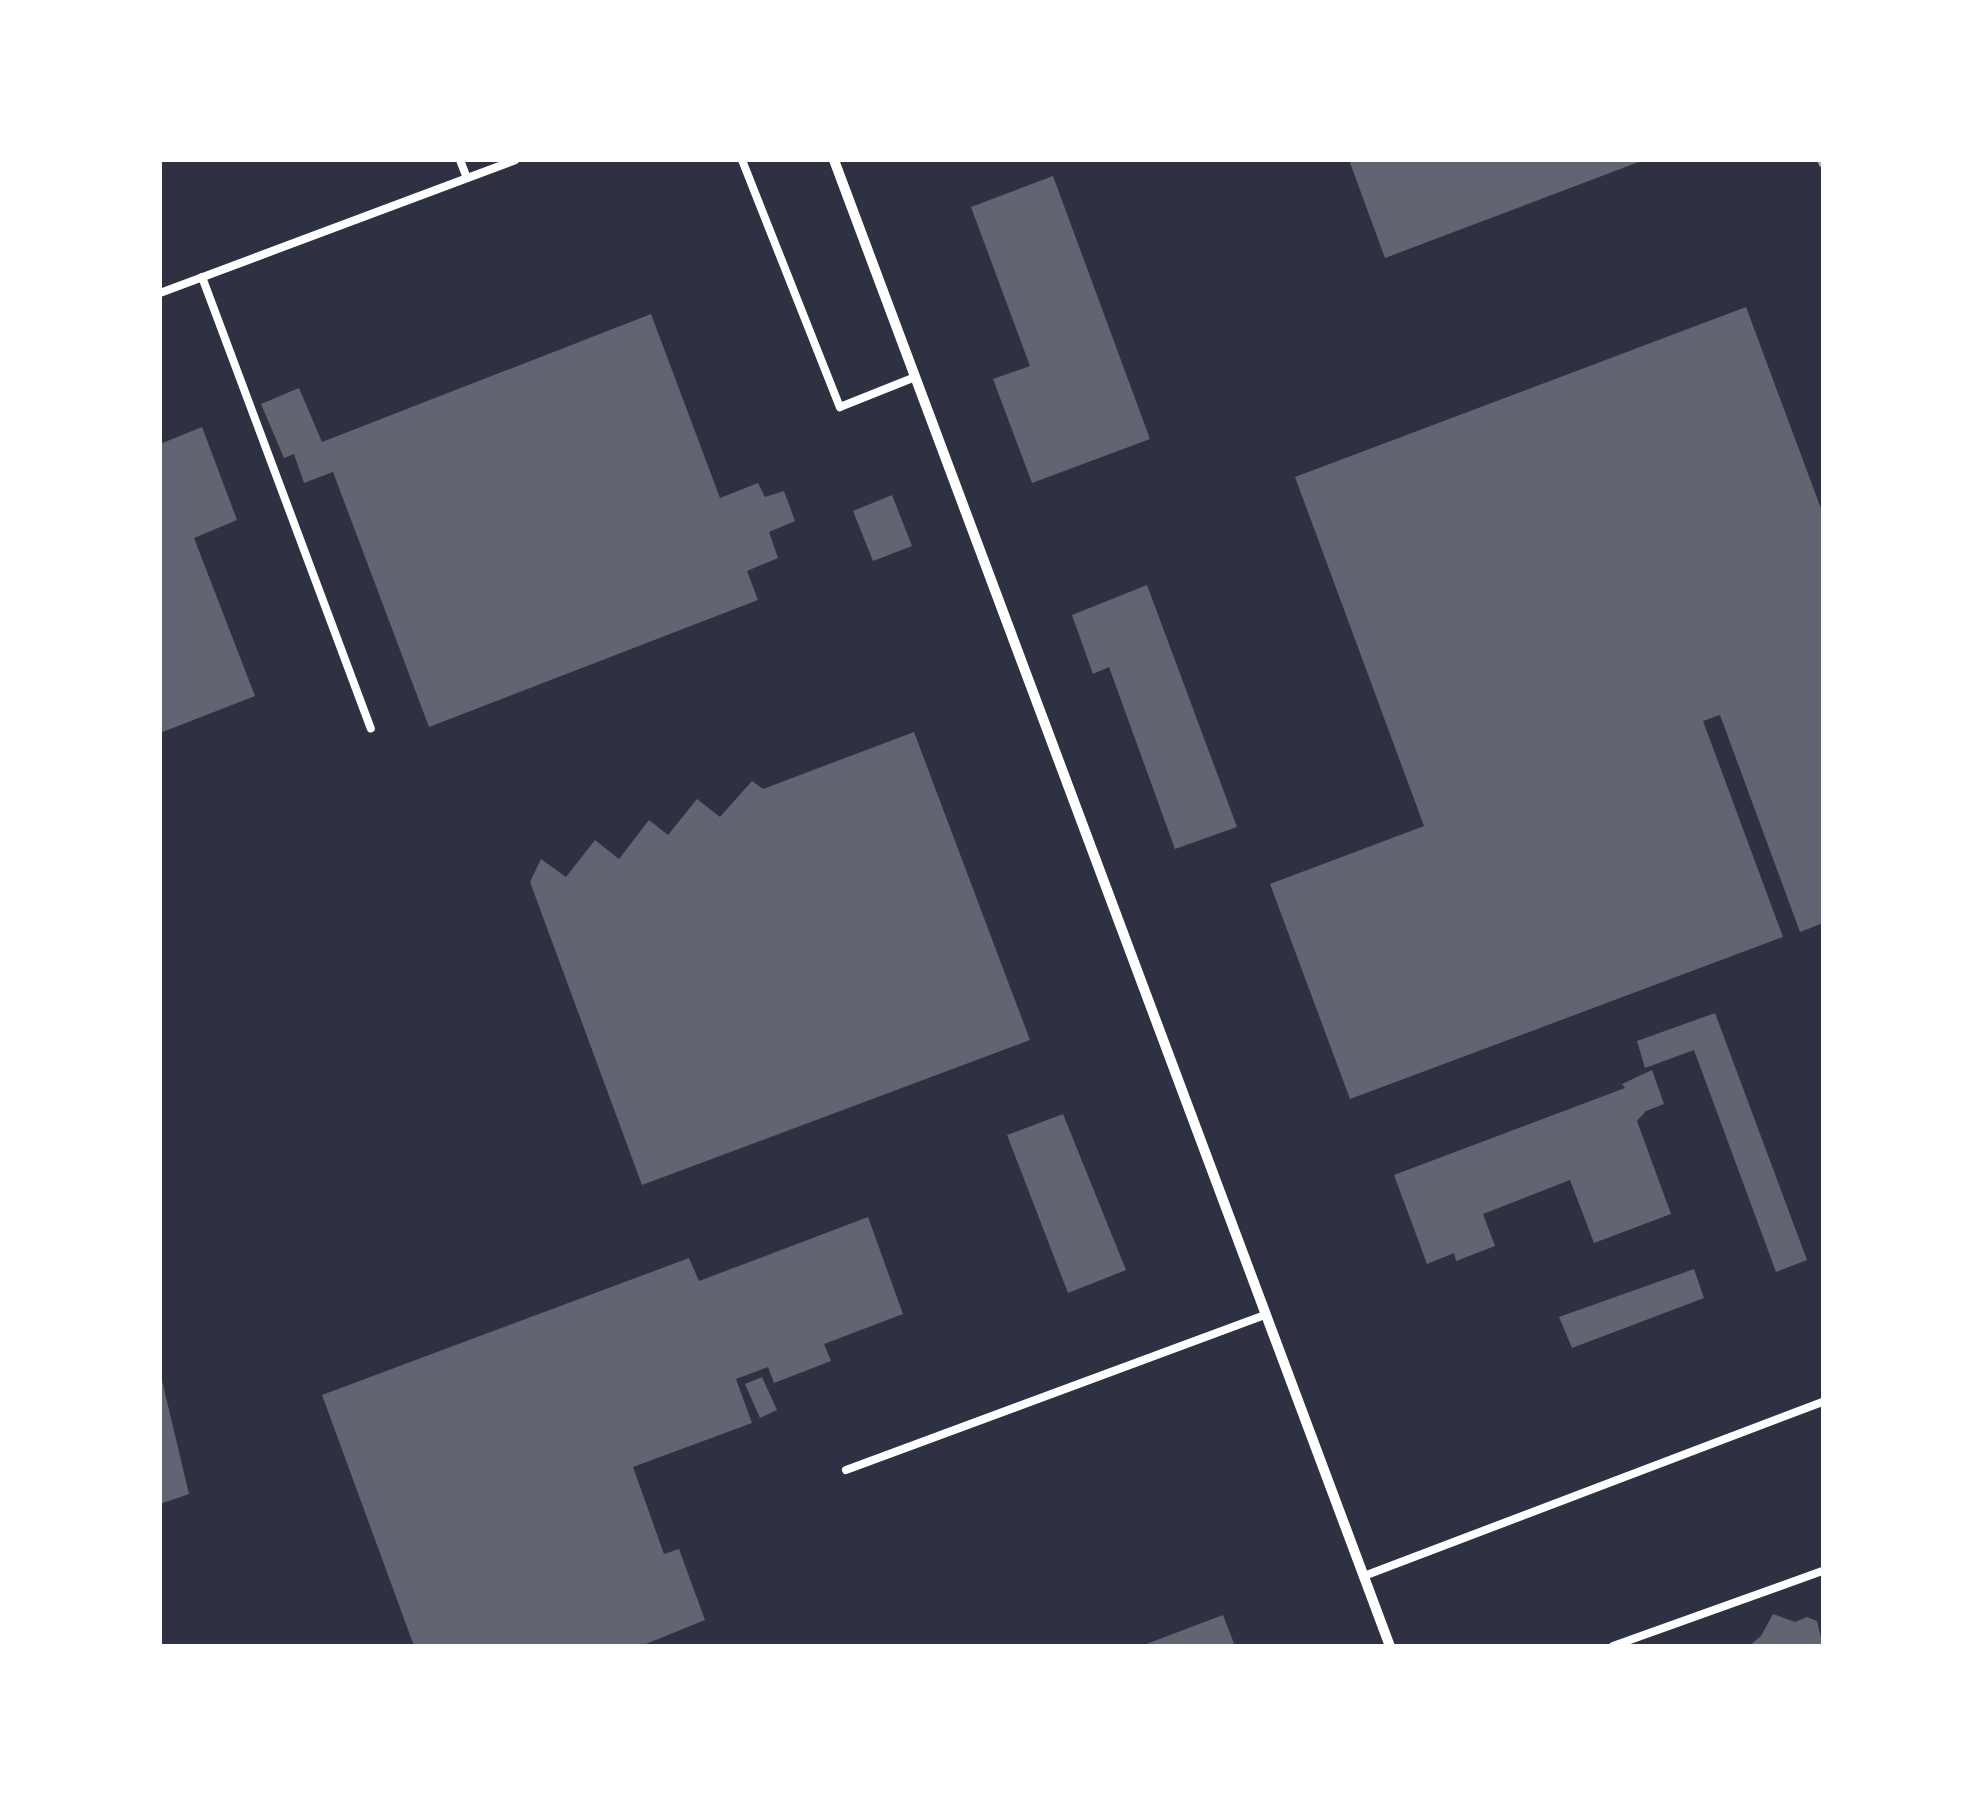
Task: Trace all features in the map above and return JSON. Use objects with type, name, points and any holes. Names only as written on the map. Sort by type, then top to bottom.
[{"type":"street","points":[[834,160],[1390,1646]]},
{"type":"lane","points":[[460,160],[467,178]]},
{"type":"lane","points":[[160,293],[516,160]]},
{"type":"lane","points":[[742,160],[840,407],[915,377]]},
{"type":"lane","points":[[202,277],[371,728]]},
{"type":"lane","points":[[846,1470],[1266,1315]]},
{"type":"lane","points":[[1364,1576],[1823,1402]]},
{"type":"lane","points":[[1613,1646],[1823,1571]]},
{"type":"building","points":[[1349,160],[1644,160],[1385,258]]},
{"type":"building","points":[[1053,176],[1150,439],[1032,483],[993,379],[1030,366],[971,207]]},
{"type":"building","points":[[1746,307],[1823,514],[1823,923],[1800,932],[1720,715],[1703,721],[1783,937],[1350,1099],[1270,884],[1424,826],[1295,477]]},
{"type":"building","points":[[651,314],[720,498],[758,483],[765,497],[784,491],[795,521],[769,532],[778,558],[747,571],[758,600],[429,727],[333,472],[304,483],[294,454],[284,458],[261,404],[299,388],[322,442]]},
{"type":"building","points":[[202,427],[237,520],[194,538],[255,696],[160,733],[160,444]]},
{"type":"building","points":[[892,495],[912,546],[873,561],[853,511]]},
{"type":"building","points":[[1147,585],[1237,827],[1175,849],[1109,667],[1093,674],[1072,615]]},
{"type":"building","points":[[914,732],[1030,1040],[642,1185],[530,882],[541,859],[566,877],[595,840],[619,859],[649,820],[668,835],[697,799],[720,817],[752,781],[763,789]]},
{"type":"building","points":[[1715,1013],[1807,1260],[1776,1272],[1694,1050],[1645,1068],[1637,1041]]},
{"type":"building","points":[[1652,1070],[1664,1104],[1646,1111],[1637,1121],[1671,1214],[1594,1243],[1570,1180],[1483,1214],[1495,1246],[1456,1261],[1454,1253],[1427,1264],[1394,1175],[1625,1088],[1622,1084]]},
{"type":"building","points":[[1063,1114],[1126,1270],[1068,1293],[1007,1135]]},
{"type":"building","points":[[868,1217],[903,1314],[824,1344],[831,1361],[774,1383],[768,1367],[736,1379],[752,1423],[633,1467],[664,1554],[679,1549],[705,1620],[641,1646],[414,1646],[322,1395],[689,1258],[699,1281]]},
{"type":"building","points":[[1694,1269],[1704,1298],[1572,1348],[1559,1317]]},
{"type":"building","points":[[160,1372],[189,1494],[160,1504]]},
{"type":"building","points":[[762,1377],[777,1410],[760,1418],[745,1384]]},
{"type":"building","points":[[1773,1614],[1795,1622],[1807,1617],[1817,1621],[1823,1646],[1749,1646],[1761,1636]]},
{"type":"building","points":[[1223,1615],[1235,1646],[1141,1646]]},
{"type":"railway","points":[[1821,160],[1823,164]]}]
